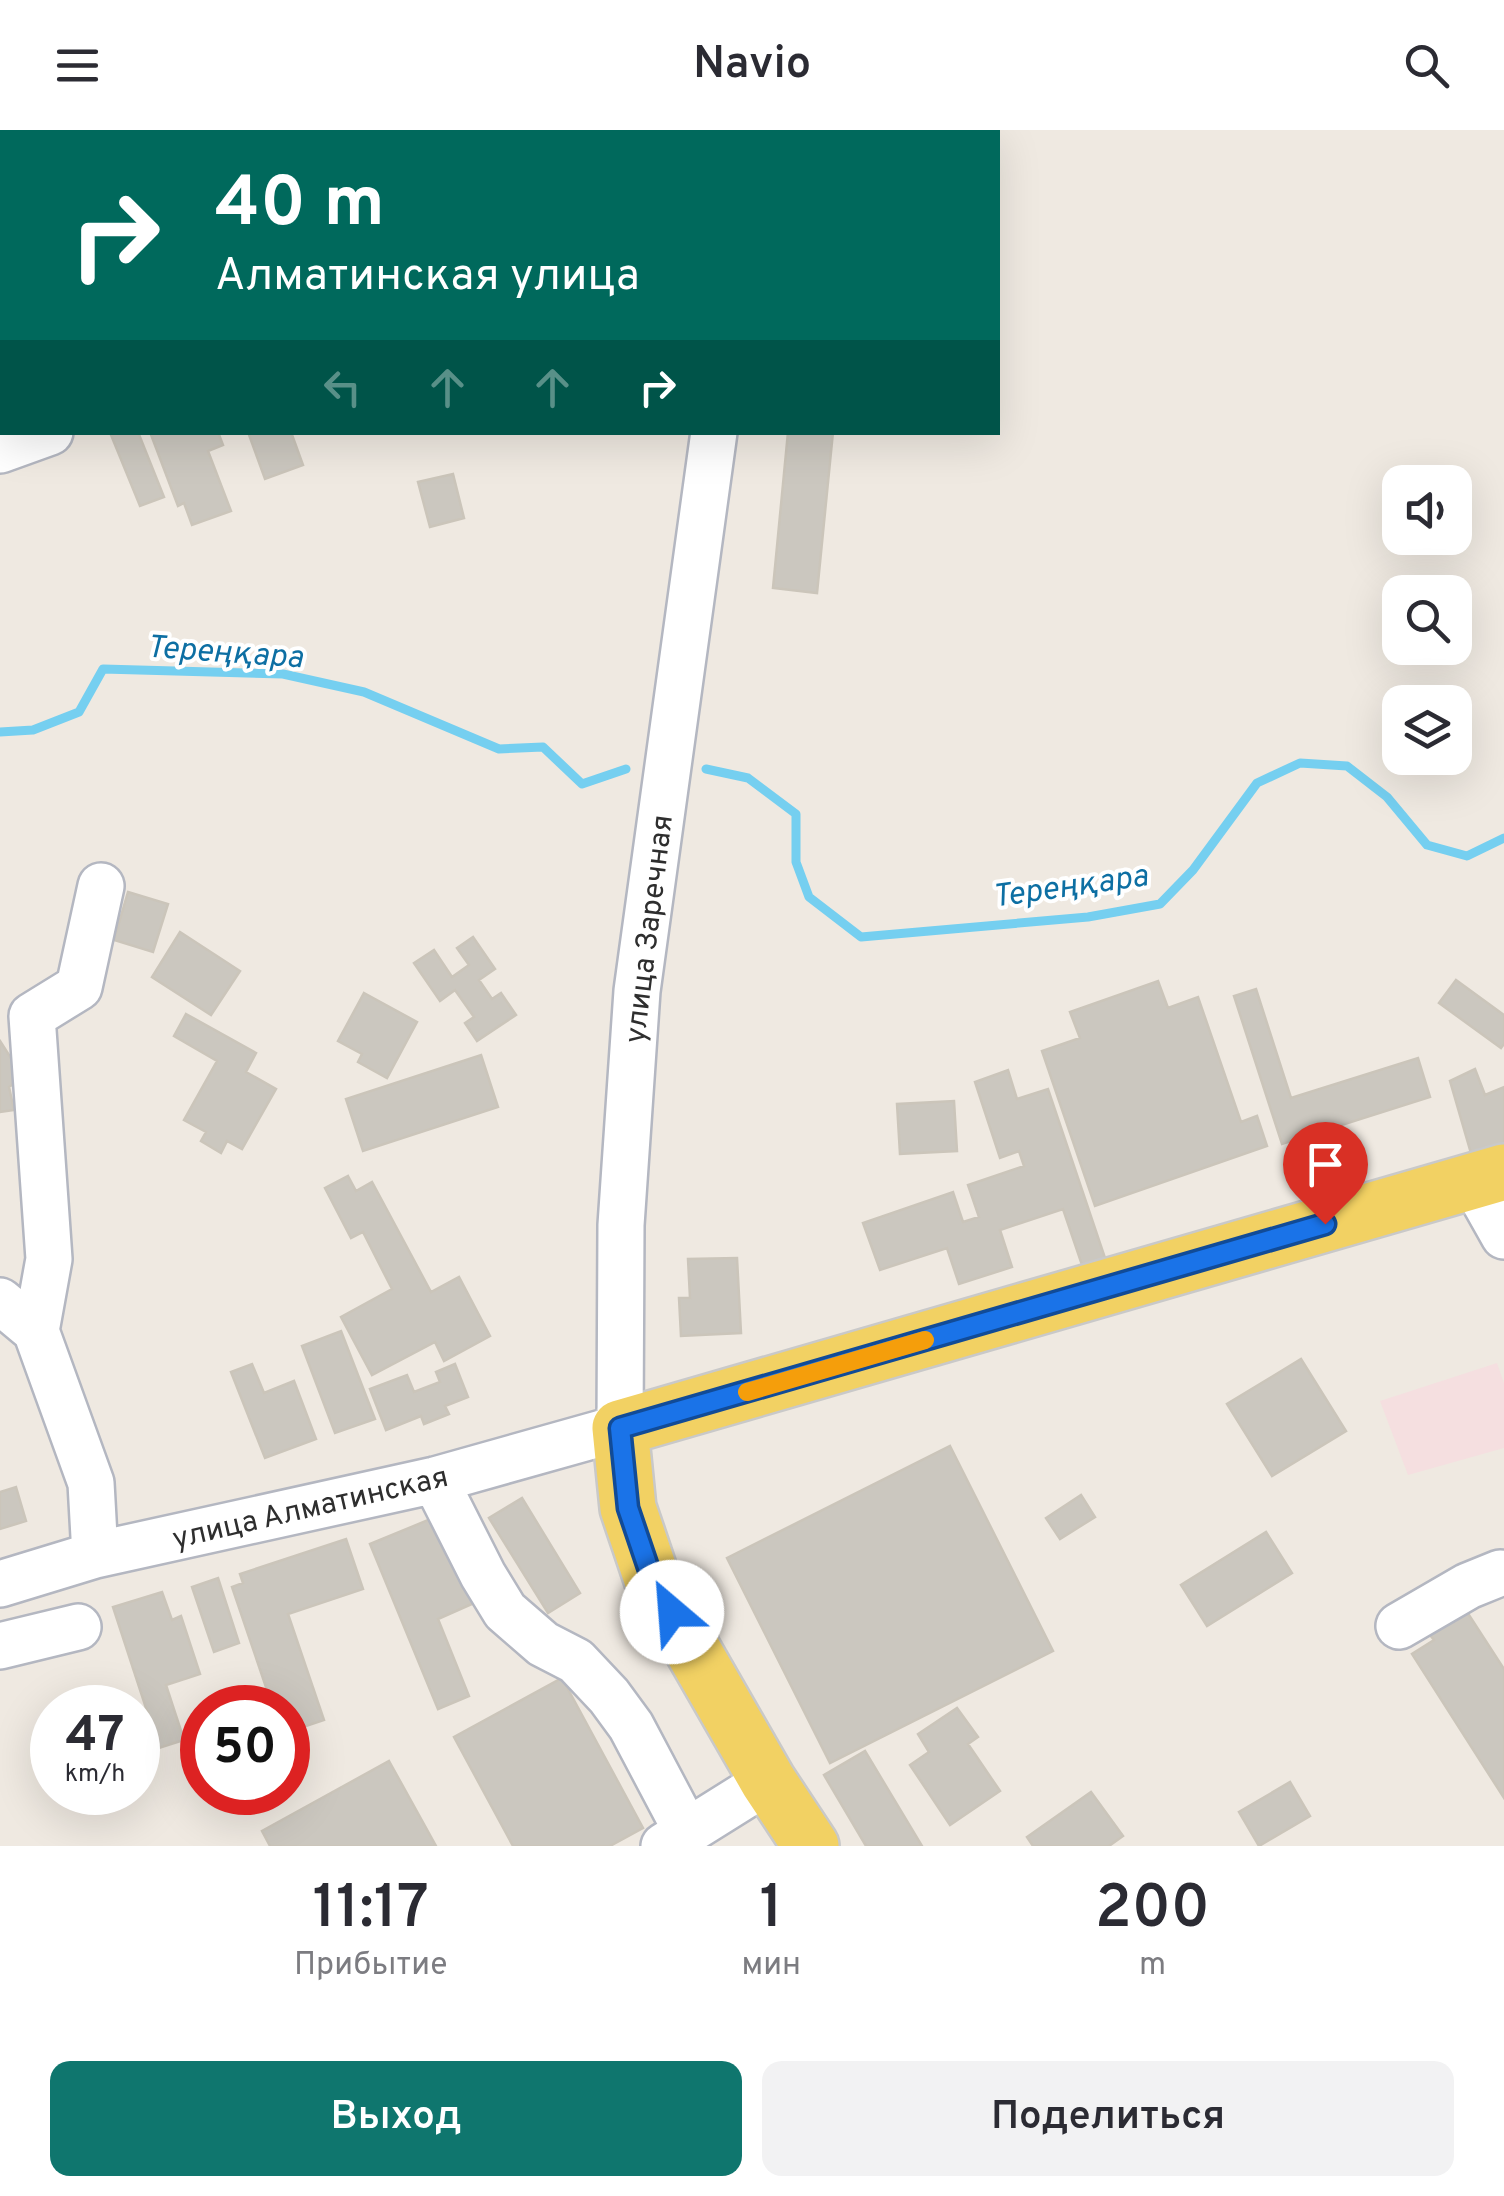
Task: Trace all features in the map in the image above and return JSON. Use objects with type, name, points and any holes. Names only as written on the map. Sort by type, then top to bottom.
[{"type":"main road","points":[[811,1846],[768,1781],[652,1579],[628,1508],[620,1428],[1489,1177]]},
{"type":"street","points":[[0,450],[42,435]]},
{"type":"street","name":"улица Заречная","points":[[620,1428],[621,1226],[637,991],[714,435]]},
{"type":"street","points":[[95,1555],[91,1483],[36,1331],[49,1259],[32,1016],[79,987],[101,886]]},
{"type":"street","points":[[1489,1177],[1504,1236]]},
{"type":"street","points":[[0,1301],[36,1331]]},
{"type":"street","name":"улица Алматинская","points":[[0,1584],[95,1555],[435,1480],[620,1428]]},
{"type":"street","points":[[435,1480],[505,1611],[542,1644],[576,1661],[631,1726],[675,1839],[768,1781]]},
{"type":"street","points":[[1399,1626],[1468,1586],[1503,1583]]},
{"type":"street","points":[[0,1646],[78,1627]]},
{"type":"shaded area","points":[[1497,1363],[1504,1383],[1504,1448],[1408,1475],[1380,1401]]},
{"type":"building","points":[[111,435],[139,435],[164,497],[140,506]]},
{"type":"building","points":[[151,435],[219,435],[223,445],[208,451],[231,511],[192,525],[184,503],[178,506]]},
{"type":"building","points":[[249,435],[292,435],[303,465],[265,479]]},
{"type":"building","points":[[788,435],[833,435],[817,593],[773,588]]},
{"type":"building","points":[[453,474],[464,518],[430,527],[418,482]]},
{"type":"building","points":[[128,892],[168,904],[153,952],[114,940]]},
{"type":"building","points":[[180,932],[240,971],[211,1015],[152,977]]},
{"type":"building","points":[[473,937],[495,969],[479,980],[492,999],[501,993],[516,1015],[477,1041],[465,1023],[474,1017],[455,990],[440,1001],[414,963],[434,950],[452,977],[469,965],[457,948]]},
{"type":"building","points":[[1456,980],[1504,1015],[1501,1048],[1439,1003]]},
{"type":"building","points":[[1158,981],[1168,1008],[1198,997],[1241,1122],[1257,1116],[1267,1146],[1095,1206],[1042,1051],[1080,1038],[1070,1012]]},
{"type":"building","points":[[1256,989],[1291,1098],[1418,1058],[1430,1097],[1282,1144],[1234,996]]},
{"type":"building","points":[[364,993],[417,1022],[387,1078],[358,1062],[362,1054],[338,1041]]},
{"type":"building","points":[[186,1014],[256,1053],[246,1072],[276,1089],[242,1149],[227,1141],[221,1153],[201,1141],[206,1132],[184,1120],[217,1061],[174,1036]]},
{"type":"building","points":[[0,1041],[23,1077],[9,1087],[14,1110],[0,1112]]},
{"type":"building","points":[[481,1055],[498,1107],[363,1151],[346,1099]]},
{"type":"building","points":[[1475,1069],[1485,1095],[1504,1087],[1504,1156],[1475,1167],[1450,1081]]},
{"type":"building","points":[[1008,1070],[1017,1099],[1048,1089],[1105,1258],[1082,1265],[1063,1209],[1000,1230],[1012,1267],[959,1284],[947,1248],[880,1270],[863,1223],[953,1192],[963,1222],[979,1217],[968,1185],[1024,1166],[1019,1151],[1000,1158],[975,1082]]},
{"type":"building","points":[[954,1101],[957,1151],[900,1154],[897,1104]]},
{"type":"building","points":[[348,1176],[356,1191],[372,1182],[431,1292],[459,1277],[490,1336],[444,1361],[435,1342],[372,1375],[341,1317],[392,1289],[363,1232],[351,1238],[325,1188]]},
{"type":"building","points":[[737,1258],[741,1333],[681,1336],[679,1298],[690,1298],[688,1259]]},
{"type":"building","points":[[341,1331],[375,1419],[335,1433],[302,1346]]},
{"type":"building","points":[[1301,1359],[1346,1431],[1272,1476],[1227,1404]]},
{"type":"building","points":[[252,1364],[264,1393],[294,1381],[316,1439],[265,1458],[231,1372]]},
{"type":"building","points":[[455,1364],[468,1397],[445,1406],[449,1414],[424,1424],[421,1416],[386,1430],[370,1389],[407,1375],[414,1392],[440,1382],[436,1372]]},
{"type":"building","points":[[950,1446],[1053,1651],[830,1763],[727,1558]]},
{"type":"building","points":[[16,1487],[26,1521],[0,1529],[0,1492]]},
{"type":"building","points":[[1081,1495],[1095,1517],[1060,1539],[1046,1518]]},
{"type":"building","points":[[522,1498],[580,1593],[548,1613],[489,1518]]},
{"type":"building","points":[[438,1516],[474,1603],[438,1619],[469,1696],[438,1709],[370,1544]]},
{"type":"building","points":[[1266,1532],[1292,1573],[1207,1626],[1181,1585]]},
{"type":"building","points":[[346,1539],[363,1589],[288,1614],[324,1720],[310,1725],[310,1685],[265,1685],[232,1587],[243,1583],[240,1574]]},
{"type":"building","points":[[218,1578],[239,1643],[214,1652],[192,1587]]},
{"type":"building","points":[[162,1592],[172,1620],[181,1616],[200,1674],[166,1685],[180,1728],[180,1741],[160,1748],[160,1685],[138,1685],[113,1607]]},
{"type":"building","points":[[1467,1612],[1504,1669],[1504,1798],[1412,1654],[1434,1640],[1430,1635]]},
{"type":"building","points":[[562,1678],[643,1828],[610,1846],[513,1846],[454,1737]]},
{"type":"building","points":[[957,1708],[978,1737],[968,1744],[1000,1791],[950,1825],[910,1765],[929,1752],[918,1734]]},
{"type":"building","points":[[865,1751],[922,1846],[866,1846],[824,1775]]},
{"type":"building","points":[[389,1761],[436,1846],[270,1846],[262,1831],[291,1815],[310,1815],[310,1805]]},
{"type":"building","points":[[1290,1782],[1310,1816],[1259,1846],[1239,1812]]},
{"type":"building","points":[[1091,1792],[1123,1836],[1109,1846],[1033,1846],[1027,1837]]},
{"type":"waterway","name":"Тереңқара","points":[[0,732],[33,730],[79,712],[103,669],[283,674],[364,692],[499,749],[543,747],[582,784],[626,769]]},
{"type":"waterway","name":"Тереңқара","points":[[706,769],[748,778],[796,814],[796,862],[809,897],[861,937],[1088,917],[1160,904],[1193,870],[1257,783],[1300,763],[1347,766],[1387,797],[1427,845],[1467,856],[1504,838]]},
{"type":"slow traffic","points":[[747,1392],[925,1340]]},
{"type":"route","points":[[672,1612],[652,1579],[628,1508],[620,1428],[1325,1224]]}]
